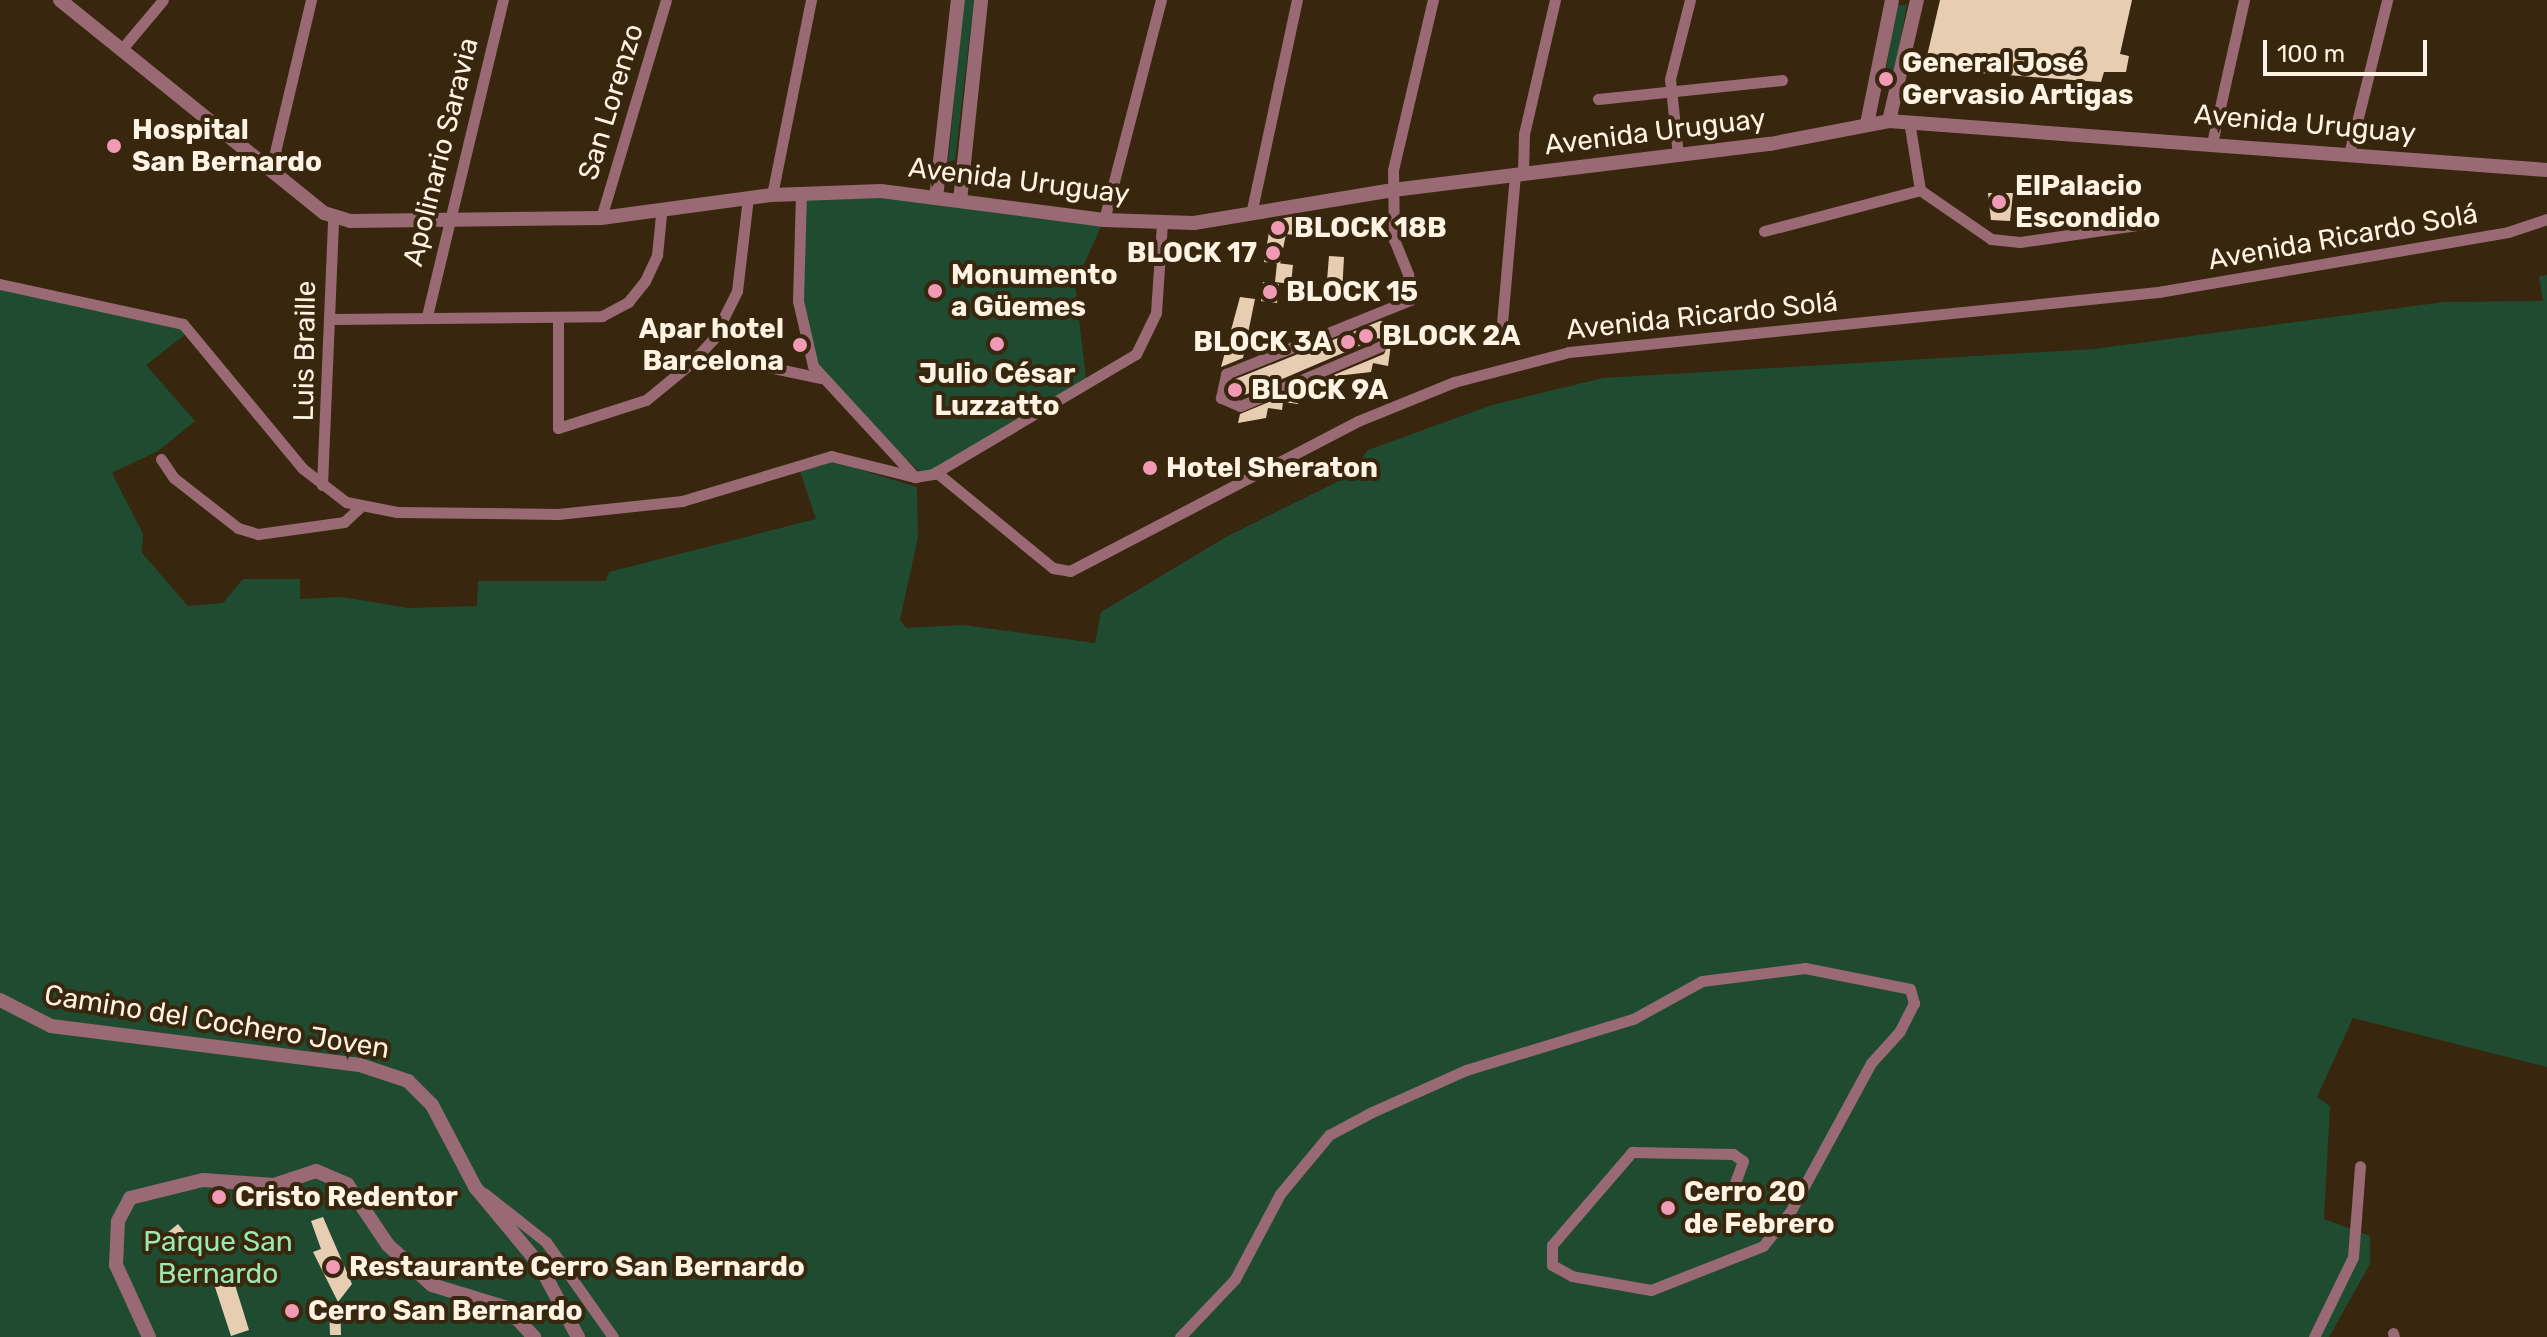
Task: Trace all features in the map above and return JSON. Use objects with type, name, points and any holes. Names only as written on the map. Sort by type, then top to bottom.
[{"type":"street","points":[[60,0],[333,219]]},
{"type":"street","points":[[121,50],[163,0]]},
{"type":"street","points":[[271,169],[311,0]]},
{"type":"street","name":"Apolinario Saravia","points":[[427,316],[503,0]]},
{"type":"street","name":"San Lorenzo","points":[[601,218],[666,0]]},
{"type":"street","points":[[772,195],[811,0]]},
{"type":"street","points":[[936,198],[958,0]]},
{"type":"street","points":[[960,201],[981,0]]},
{"type":"street","points":[[1104,220],[1161,0]]},
{"type":"street","points":[[1251,214],[1297,0]]},
{"type":"street","points":[[1381,346],[1240,406],[1221,398],[1226,374],[1408,304],[1408,274],[1394,240],[1393,190],[1433,0]]},
{"type":"street","points":[[1502,323],[1524,134],[1555,0]]},
{"type":"street","points":[[1678,155],[1670,93],[1690,0]]},
{"type":"street","points":[[1867,124],[1892,0]]},
{"type":"street","points":[[1889,121],[1917,0]]},
{"type":"street","points":[[2212,143],[2244,0]]},
{"type":"street","points":[[2349,154],[2387,0]]},
{"type":"street","points":[[1598,99],[1782,80]]},
{"type":"street","name":"Avenida Uruguay","points":[[333,219],[449,220],[661,215],[748,198],[801,193],[936,198],[1104,220],[1162,222],[1251,214],[1393,190],[1678,155],[1889,121],[2547,170]]},
{"type":"street","points":[[1909,121],[1920,190]]},
{"type":"street","points":[[1764,231],[1920,190],[2000,242],[2151,223]]},
{"type":"street","points":[[801,193],[798,301],[820,378],[915,477]]},
{"type":"street","points":[[558,319],[558,428],[646,400],[691,363],[713,339],[737,291],[748,198]]},
{"type":"street","points":[[332,319],[427,316],[558,319],[602,316],[628,302],[653,267],[661,215]]},
{"type":"street","name":"Luis Braille","points":[[322,485],[332,319],[333,219]]},
{"type":"street","name":"Avenida Ricardo Solá","points":[[936,472],[1053,568],[1078,570],[1358,421],[1454,382],[1569,352],[2158,292],[2508,232],[2547,219]]},
{"type":"street","points":[[0,284],[183,324],[322,485],[359,508],[558,514],[648,507],[831,456],[915,477],[936,472],[1136,354],[1156,313],[1162,222]]},
{"type":"street","points":[[691,363],[764,366],[820,378]]},
{"type":"street","points":[[161,459],[174,478],[228,519],[258,534],[344,522],[359,508]]},
{"type":"street","points":[[1180,1337],[1235,1279],[1280,1194],[1338,1128],[1466,1070],[1625,1023],[1702,981],[1805,968],[1910,989],[1914,1003],[1900,1031],[1871,1063],[1790,1212],[1763,1246],[1651,1290],[1572,1276],[1552,1265],[1552,1245],[1632,1152],[1733,1154],[1743,1161],[1740,1180],[1727,1193],[1692,1193]]},
{"type":"street","name":"Camino del Cochero Joven","points":[[0,1000],[51,1026],[381,1071],[408,1081],[432,1105],[475,1187],[539,1264],[578,1337]]},
{"type":"street","points":[[2314,1337],[2353,1257],[2360,1166]]},
{"type":"street","points":[[149,1337],[116,1265],[118,1221],[130,1198],[203,1180],[274,1185],[316,1171],[347,1184],[388,1245],[432,1285],[507,1308],[534,1337]]},
{"type":"street","points":[[475,1187],[546,1242],[613,1337]]},
{"type":"green space","points":[[964,0],[974,0],[955,160],[948,162]]},
{"type":"green space","points":[[1907,4],[1893,81],[1884,83],[1896,6]]},
{"type":"green space","name":"Monumento a Güemes","points":[[886,192],[1104,220],[1075,284],[1087,388],[945,467],[921,473],[820,378],[803,335],[801,193]]},
{"type":"green space","name":"Parque San Bernardo","points":[[2547,275],[2547,1067],[2353,1018],[2317,1097],[2330,1106],[2324,1219],[2370,1236],[2370,1264],[2329,1337],[0,1337],[0,290],[172,322],[187,333],[146,365],[195,421],[158,451],[112,473],[143,534],[142,553],[188,606],[223,603],[243,579],[300,579],[300,599],[342,597],[408,608],[477,606],[478,581],[606,581],[609,572],[816,519],[799,468],[832,461],[917,487],[918,537],[900,620],[906,628],[963,625],[1095,643],[1101,612],[1226,537],[1349,476],[1368,450],[1492,405],[1603,378],[2094,349],[2444,302],[2543,301],[2539,276]]},
{"type":"building","points":[[1940,0],[2132,0],[2120,54],[2129,56],[2126,72],[2104,72],[2101,82],[1924,69]]},
{"type":"building","name":"ElPalacio Escondido","points":[[1988,193],[2013,193],[2010,221],[1991,220]]},
{"type":"building","points":[[1297,216],[1313,218],[1311,237],[1286,234],[1280,264],[1264,262],[1271,220]]},
{"type":"building","points":[[1329,256],[1344,257],[1342,294],[1326,293]]},
{"type":"building","points":[[1277,263],[1293,265],[1291,284],[1275,282]]},
{"type":"building","name":"BLOCK 15","points":[[1263,282],[1279,284],[1277,303],[1261,301]]},
{"type":"building","points":[[1240,297],[1255,299],[1243,358],[1221,367]]},
{"type":"building","points":[[1380,321],[1394,323],[1388,366],[1373,363],[1371,372],[1345,375],[1344,383],[1314,387],[1313,397],[1299,395],[1298,404],[1283,402],[1282,410],[1268,408],[1266,418],[1238,423],[1240,414],[1384,354],[1389,343],[1378,338],[1240,397],[1231,393],[1233,380]]},
{"type":"building","name":"Restaurante Cerro San Bernardo","points":[[323,1217],[352,1284],[338,1302],[313,1252],[321,1249],[311,1221]]},
{"type":"building","points":[[178,1224],[191,1240],[180,1249],[167,1233]]},
{"type":"building","points":[[231,1272],[249,1330],[231,1336],[212,1278]]},
{"type":"building","points":[[329,1303],[340,1303],[341,1335],[330,1335]]},
{"type":"place","name":"General José Gervasio Artigas","points":[[1886,79]]},
{"type":"place","name":"Hospital San Bernardo","points":[[114,146]]},
{"type":"place","name":"ElPalacio Escondido","points":[[1999,202]]},
{"type":"place","name":"BLOCK 18B","points":[[1278,228]]},
{"type":"place","name":"BLOCK 17","points":[[1273,253]]},
{"type":"place","name":"Monumento a Güemes","points":[[935,291]]},
{"type":"place","name":"BLOCK 15","points":[[1270,292]]},
{"type":"place","name":"BLOCK 2A","points":[[1366,336]]},
{"type":"place","name":"BLOCK 3A","points":[[1348,342]]},
{"type":"place","name":"Julio César Luzzatto","points":[[997,344]]},
{"type":"place","name":"Apar hotel Barcelona","points":[[800,345]]},
{"type":"place","name":"BLOCK 9A","points":[[1235,390]]},
{"type":"place","name":"Hotel Sheraton","points":[[1150,468]]},
{"type":"place","name":"Cristo Redentor","points":[[219,1197]]},
{"type":"place","name":"Cerro 20 de Febrero","points":[[1668,1208]]},
{"type":"place","name":"Restaurante Cerro San Bernardo","points":[[333,1267]]},
{"type":"place","name":"Cerro San Bernardo","points":[[292,1311]]}]
